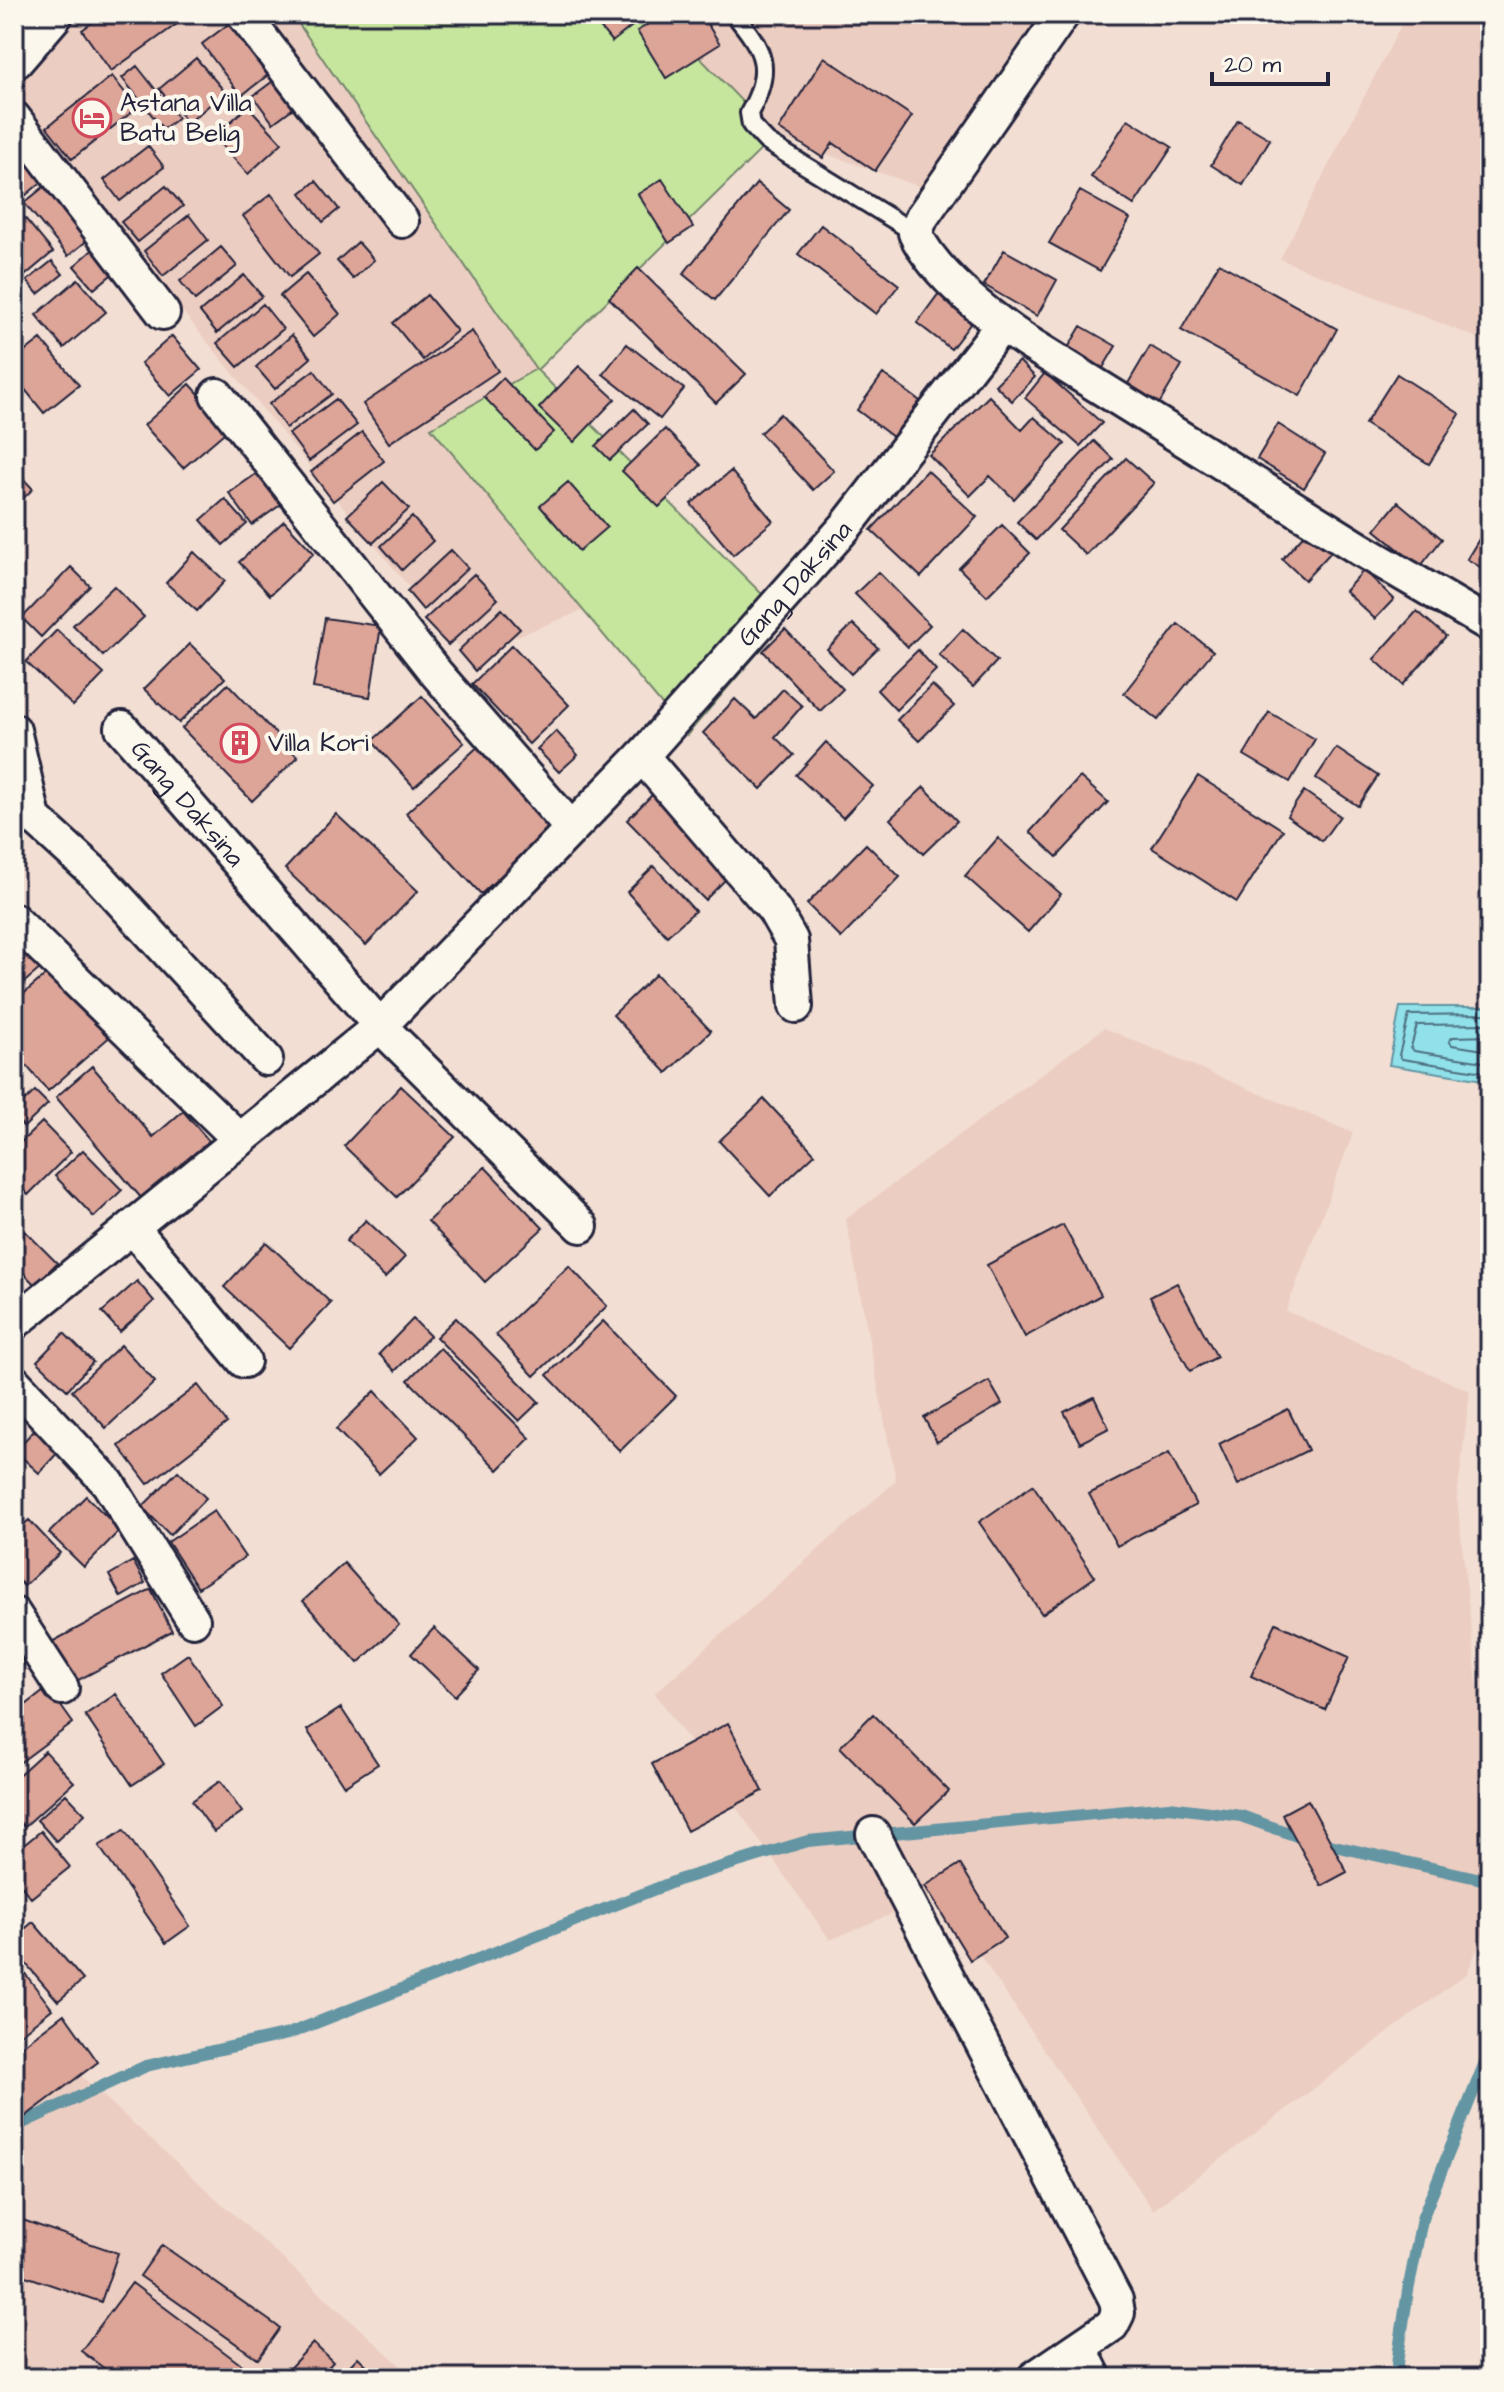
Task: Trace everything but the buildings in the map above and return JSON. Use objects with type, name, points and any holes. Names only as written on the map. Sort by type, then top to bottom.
[{"type":"street","points":[[14,58],[52,14]]},
{"type":"street","points":[[243,14],[402,221]]},
{"type":"street","points":[[1063,14],[915,233],[923,250],[1002,325],[1346,541],[1490,625]]},
{"type":"street","points":[[14,118],[163,313]]},
{"type":"street","name":"Gang Daksina","points":[[14,1323],[380,1026],[642,756],[846,526],[1002,325]]},
{"type":"street","points":[[217,395],[436,673],[571,828]]},
{"type":"street","name":"Gang Daksina","points":[[122,728],[380,1026]]},
{"type":"street","points":[[16,737],[34,818],[98,876],[266,1059]]},
{"type":"street","points":[[642,756],[774,910],[791,940],[796,1006]]},
{"type":"street","points":[[14,920],[240,1140]]},
{"type":"street","points":[[380,1026],[581,1226]]},
{"type":"street","points":[[132,1227],[244,1361]]},
{"type":"street","points":[[14,1382],[108,1483],[193,1620]]},
{"type":"street","points":[[14,1614],[62,1688]]},
{"type":"street","points":[[873,1834],[1108,2285],[1118,2313],[1112,2325],[1034,2378]]},
{"type":"street","points":[[1080,2348],[1095,2378]]},
{"type":"lane","points":[[734,14],[758,42],[765,69],[759,95],[749,113],[751,125],[767,142],[915,233]]},
{"type":"shaded area","points":[[55,14],[292,14],[537,370],[431,428],[584,610],[466,656],[14,107],[14,58]]},
{"type":"shaded area","points":[[658,14],[1040,14],[938,193],[775,136]]},
{"type":"shaded area","points":[[1407,14],[1490,14],[1490,343],[1280,259]]},
{"type":"shaded area","points":[[1104,1028],[1353,1133],[1286,1311],[1470,1391],[1457,1498],[1490,1802],[1490,1918],[1467,1973],[1153,2210],[938,1894],[830,1940],[655,1693],[896,1481],[846,1219]]},
{"type":"shaded area","points":[[58,2055],[414,2378],[14,2378],[14,2112]]},
{"type":"green space","points":[[292,14],[658,14],[775,136],[537,370],[787,619],[687,735],[431,428],[536,369]]},
{"type":"water","points":[[1400,1007],[1490,1007],[1490,1081],[1389,1065]]},
{"type":"waterway","points":[[14,2127],[146,2066],[288,2034],[678,1880],[808,1841],[1169,1807],[1241,1816],[1308,1840],[1490,1881]]},
{"type":"waterway","points":[[1399,2378],[1397,2363],[1422,2219],[1490,2050]]},
{"type":"place","name":"Astana Villa Batu Belig","points":[[92,118]]},
{"type":"place","name":"Villa Kori","points":[[240,743]]}]
